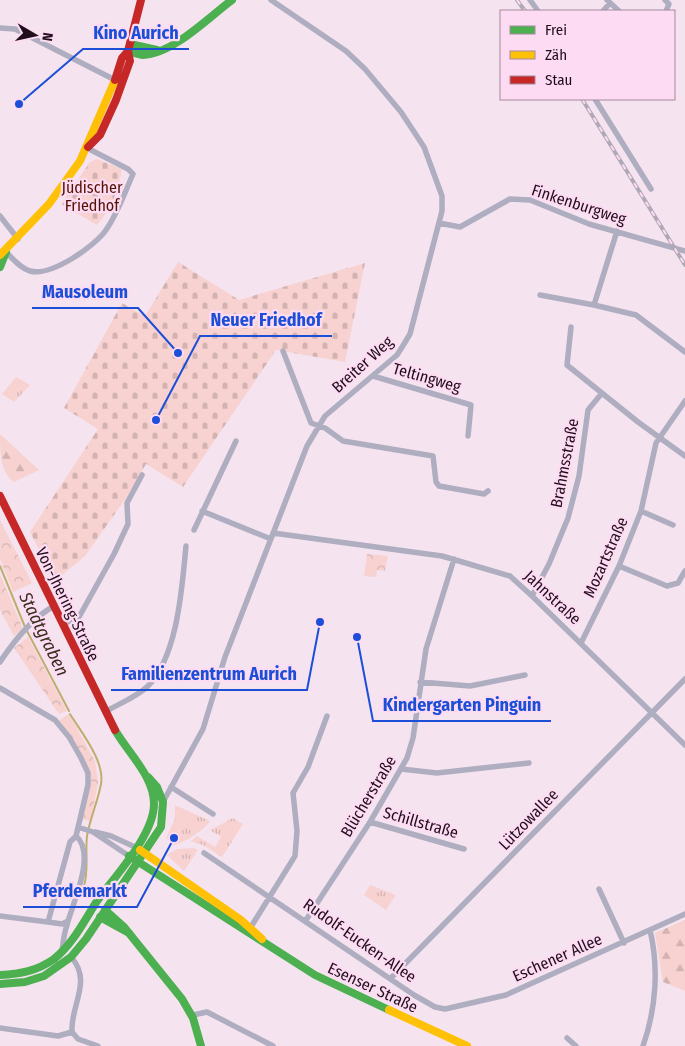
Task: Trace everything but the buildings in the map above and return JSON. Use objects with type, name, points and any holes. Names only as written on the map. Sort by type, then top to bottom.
[{"type":"main road","points":[[0,267],[3,254],[65,184],[87,148],[122,58],[129,47],[141,0]]},
{"type":"main road","points":[[129,47],[159,50],[179,39],[232,0]]},
{"type":"main road","points":[[87,148],[100,135],[116,100],[130,61],[129,47]]},
{"type":"main road","name":"Von-Jhering-Straße","points":[[0,496],[105,712],[144,774],[153,794],[153,814],[135,847],[93,907],[76,936],[52,961],[30,971],[0,975]]},
{"type":"main road","name":"Von-Jhering-Straße","points":[[0,984],[34,980],[55,970],[71,957],[145,853],[160,827],[163,802],[157,787],[144,774]]},
{"type":"main road","name":"Esenser Straße","points":[[135,847],[270,947],[337,987],[467,1046]]},
{"type":"main road","name":"Esenser Straße","points":[[129,856],[248,930]]},
{"type":"main road","points":[[93,907],[105,910],[124,925],[170,981],[193,1015],[201,1046]]},
{"type":"main road","points":[[93,907],[100,917],[130,933]]},
{"type":"street","name":"Breiter Weg","points":[[163,802],[203,729],[225,657],[307,446],[318,426],[337,404],[397,355],[410,334],[439,223],[442,196],[437,180],[424,147],[401,112],[346,51],[271,0]]},
{"type":"street","points":[[0,28],[15,29],[115,80]]},
{"type":"street","points":[[596,100],[651,189]]},
{"type":"street","points":[[3,254],[31,271],[46,270],[66,262],[97,240],[106,231],[133,174],[128,169],[87,148]]},
{"type":"street","name":"Finkenburgweg","points":[[439,223],[460,227],[510,199],[530,200],[590,224],[685,251]]},
{"type":"street","points":[[0,216],[18,239]]},
{"type":"street","points":[[594,305],[617,231]]},
{"type":"street","points":[[540,295],[636,315],[685,352]]},
{"type":"street","points":[[571,327],[567,365],[685,456]]},
{"type":"street","points":[[283,351],[311,423],[343,441],[434,456],[436,482],[439,486],[484,494],[488,491]]},
{"type":"street","name":"Teltingweg","points":[[372,376],[471,405],[468,436]]},
{"type":"street","name":"Brahmsstraße","points":[[532,596],[549,564],[568,518],[578,476],[588,410],[602,393]]},
{"type":"street","name":"Mozartstraße","points":[[581,643],[619,566],[641,511],[656,443],[685,401]]},
{"type":"street","points":[[194,530],[236,441]]},
{"type":"street","points":[[63,624],[79,617],[114,554],[128,524],[127,503],[142,475]]},
{"type":"street","name":"Jahnstraße","points":[[202,511],[272,536],[424,553],[454,559],[510,576],[685,745]]},
{"type":"street","name":"Mozartstraße","points":[[641,511],[672,525]]},
{"type":"street","points":[[105,712],[148,686],[172,642],[179,610],[186,546]]},
{"type":"street","name":"Blücherstraße","points":[[306,920],[370,822],[401,769],[413,738],[420,682],[435,617],[454,559]]},
{"type":"street","points":[[619,566],[667,586],[678,583],[685,571]]},
{"type":"street","points":[[0,662],[20,635],[54,606]]},
{"type":"street","points":[[420,682],[470,686],[525,675]]},
{"type":"street","name":"Lützowallee","points":[[391,978],[592,776],[685,679]]},
{"type":"street","points":[[0,688],[54,720],[69,737],[88,773],[88,785],[81,828],[70,842],[48,922]]},
{"type":"street","points":[[248,930],[295,856],[297,831],[293,793],[308,766],[326,716]]},
{"type":"street","points":[[401,769],[431,773],[529,762]]},
{"type":"street","points":[[157,787],[171,787],[213,814]]},
{"type":"street","name":"Schillstraße","points":[[370,822],[464,849]]},
{"type":"street","points":[[81,828],[111,836],[135,847]]},
{"type":"street","points":[[93,832],[129,856]]},
{"type":"street","points":[[61,953],[68,921],[84,874],[82,848],[76,836]]},
{"type":"street","name":"Rudolf-Eucken-Allee","points":[[204,853],[435,1007]]},
{"type":"street","points":[[599,890],[624,943]]},
{"type":"street","name":"Eschener Allee","points":[[435,1007],[450,1008],[506,995],[685,914]]},
{"type":"street","points":[[0,916],[62,924],[68,921]]},
{"type":"street","points":[[643,1046],[649,1030],[656,980],[650,930]]},
{"type":"street","points":[[71,957],[80,972],[81,982],[73,1033],[78,1039],[98,1046]]},
{"type":"street","points":[[193,1015],[207,1012],[273,1046]]},
{"type":"street","points":[[0,1028],[58,1036],[73,1033]]},
{"type":"street","points":[[567,1038],[576,1046]]},
{"type":"green space","name":"Jüdischer Friedhof","points":[[97,159],[122,169],[114,199],[97,225],[61,204],[90,162]]},
{"type":"green space","points":[[178,262],[239,300],[365,263],[345,362],[276,350],[183,487],[146,464],[126,498],[85,556],[55,581],[30,532],[98,429],[64,408],[122,303],[145,316]]},
{"type":"green space","points":[[16,377],[30,385],[14,402],[2,394]]},
{"type":"green space","points":[[0,434],[39,470],[14,482],[9,478],[3,467]]},
{"type":"green space","points":[[0,520],[32,583],[13,592],[0,559]]},
{"type":"green space","points":[[367,554],[388,556],[385,571],[377,570],[376,577],[364,576]]},
{"type":"green space","points":[[0,574],[23,629],[14,636],[0,610]]},
{"type":"green space","points":[[28,637],[67,711],[59,714],[14,648]]},
{"type":"green space","points":[[69,714],[95,761],[98,782],[91,821],[81,819],[91,782],[89,771],[58,721]]},
{"type":"green space","points":[[175,805],[210,821],[194,835],[175,845],[166,838],[175,819]]},
{"type":"green space","points":[[233,818],[243,824],[222,857],[203,845],[191,841],[197,836],[215,847],[221,837],[210,830]]},
{"type":"green space","points":[[194,848],[198,850],[184,871],[167,855],[177,849]]},
{"type":"green space","points":[[370,885],[396,895],[386,910],[364,895]]},
{"type":"green space","points":[[685,920],[685,991],[663,982],[655,933]]},
{"type":"waterway","name":"Stadtgraben","points":[[0,566],[25,627]]},
{"type":"waterway","name":"Stadtgraben","points":[[27,631],[69,711]]},
{"type":"waterway","name":"Stadtgraben","points":[[70,714],[96,756],[101,775],[100,790],[87,836],[84,886]]},
{"type":"railway","points":[[517,0],[524,10]]},
{"type":"railway","points":[[583,100],[685,265]]},
{"type":"traffic: fast","points":[[128,51],[143,55],[166,48],[190,34],[232,0]]},
{"type":"traffic: fast","points":[[130,44],[157,50]]},
{"type":"traffic: fast","points":[[0,267],[6,252]]},
{"type":"traffic: fast","points":[[0,975],[21,973],[35,969],[48,963],[61,953],[73,939],[97,901],[132,855],[148,829],[154,804],[150,784],[115,730]]},
{"type":"traffic: fast","points":[[0,984],[25,982],[44,976],[71,957],[86,939],[161,827],[163,802],[157,787],[148,777]]},
{"type":"traffic: fast","points":[[129,856],[315,975],[389,1010]]},
{"type":"traffic: fast","points":[[105,910],[124,927],[182,999],[193,1018],[201,1046]]},
{"type":"traffic: fast","points":[[100,917],[129,933]]},
{"type":"traffic: slow","points":[[0,255],[49,204],[80,161],[115,80]]},
{"type":"traffic: slow","points":[[140,850],[241,920],[262,939]]},
{"type":"traffic: slow","points":[[389,1010],[467,1046]]},
{"type":"traffic: jam","points":[[115,80],[122,58],[128,51],[141,0]]},
{"type":"traffic: jam","points":[[88,147],[100,135],[116,100],[130,61],[128,51]]},
{"type":"traffic: jam","points":[[0,496],[115,730]]},
{"type":"place","name":"Kino Aurich","points":[[19,104]]},
{"type":"place","name":"Mausoleum","points":[[178,353]]},
{"type":"place","name":"Neuer Friedhof","points":[[156,420]]},
{"type":"place","name":"Familienzentrum Aurich","points":[[320,622]]},
{"type":"place","name":"Kindergarten Pinguin","points":[[357,637]]},
{"type":"place","name":"Pferdemarkt","points":[[174,838]]}]
